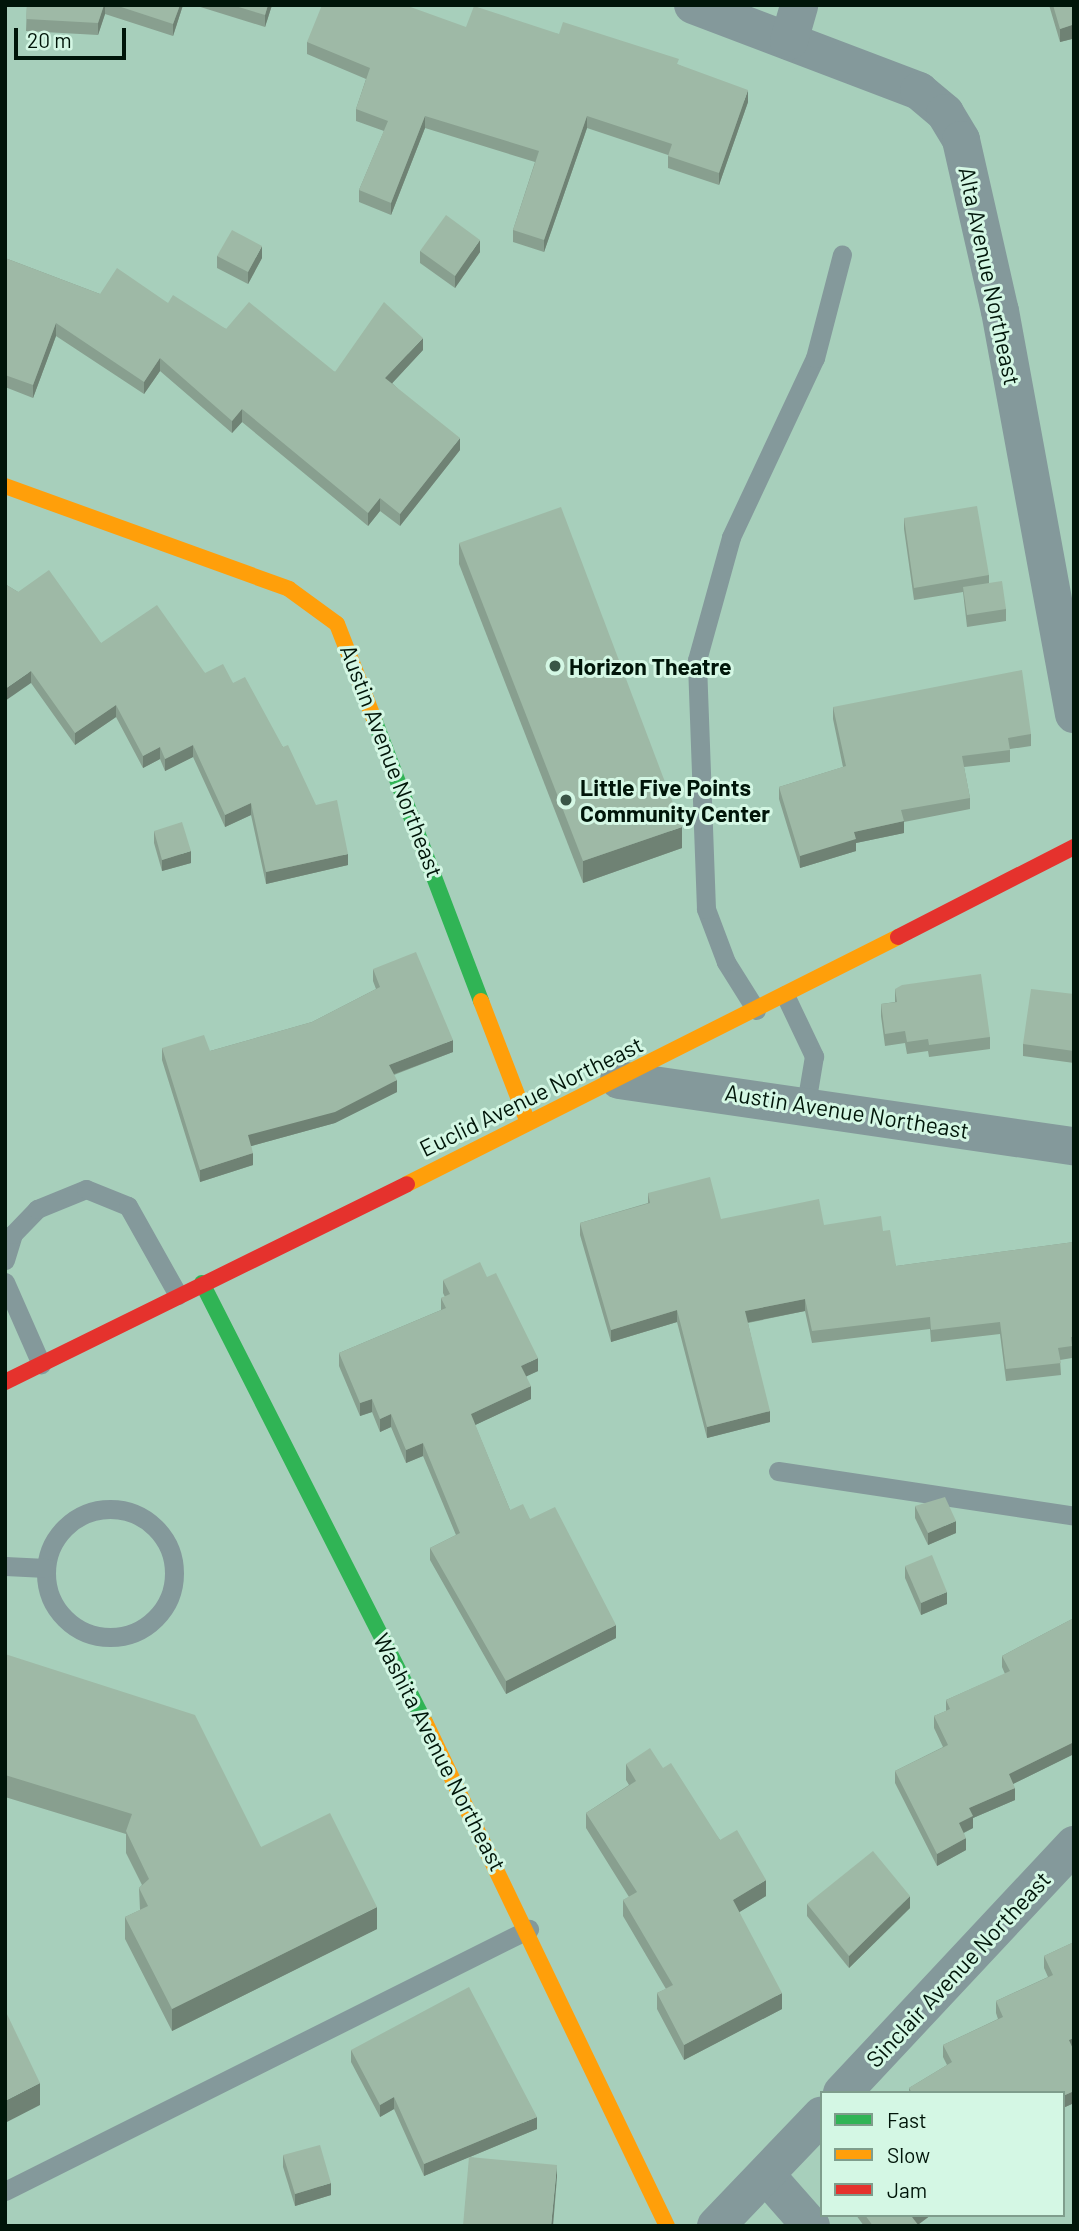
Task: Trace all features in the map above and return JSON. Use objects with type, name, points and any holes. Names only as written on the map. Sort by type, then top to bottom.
[{"type":"street","name":"Alta Avenue Northeast","points":[[693,5],[794,23],[919,91],[945,113],[961,140],[1000,311],[1074,714]]},
{"type":"street","name":"Austin Avenue Northeast","points":[[5,486],[289,589],[337,624],[527,1121]]},
{"type":"street","name":"Euclid Avenue Northeast","points":[[5,1382],[527,1121],[619,1080],[1074,847]]},
{"type":"street","name":"Austin Avenue Northeast","points":[[619,1080],[806,1104],[1074,1146]]},
{"type":"street","name":"Washita Avenue Northeast","points":[[202,1283],[529,1929],[667,2226]]},
{"type":"street","name":"Sinclair Avenue Northeast","points":[[844,2091],[1074,1845]]},
{"type":"street","points":[[716,2226],[820,2117]]},
{"type":"street","points":[[766,2175],[811,2226]]},
{"type":"lane","points":[[757,1010],[726,962],[706,909],[697,660],[732,537],[815,358],[842,254]]},
{"type":"lane","points":[[785,995],[814,1056],[806,1104]]},
{"type":"lane","points":[[5,1260],[13,1234],[37,1209],[86,1189],[128,1206],[178,1295]]},
{"type":"lane","points":[[5,1282],[41,1364]]},
{"type":"lane","points":[[778,1471],[1074,1516]]},
{"type":"lane","points":[[100,1509],[123,1510],[144,1518],[164,1537],[175,1580],[162,1612],[145,1628],[110,1637],[88,1634],[58,1611],[46,1568],[64,1528],[100,1509]]},
{"type":"lane","points":[[5,1566],[46,1568]]},
{"type":"lane","points":[[5,2191],[529,1929]]},
{"type":"building","points":[[27,5],[104,5],[98,23],[26,19]]},
{"type":"building","points":[[115,5],[180,5],[173,24]]},
{"type":"building","points":[[232,5],[268,5],[265,15]]},
{"type":"building","points":[[322,5],[405,5],[466,27],[474,6],[559,34],[563,22],[679,59],[677,64],[748,90],[719,173],[668,156],[672,144],[587,116],[544,240],[513,230],[539,151],[425,116],[391,203],[359,190],[388,121],[356,109],[370,68],[307,42]]},
{"type":"building","points":[[1053,5],[1074,5],[1074,35],[1072,25],[1060,29]]},
{"type":"building","points":[[446,215],[480,240],[455,276],[420,251]]},
{"type":"building","points":[[232,230],[262,246],[248,272],[217,256]]},
{"type":"building","points":[[5,258],[100,294],[117,268],[168,303],[173,295],[226,329],[249,302],[335,372],[384,302],[423,338],[385,378],[460,438],[400,514],[380,498],[368,513],[242,409],[232,421],[160,358],[144,382],[56,323],[33,385],[5,375]]},
{"type":"building","points":[[977,506],[989,575],[914,588],[904,518]]},
{"type":"building","name":"Horizon Theatre","points":[[561,507],[682,827],[583,861],[459,543]]},
{"type":"building","points":[[49,570],[101,643],[157,605],[205,673],[223,664],[233,683],[245,677],[283,747],[288,745],[316,805],[337,800],[348,854],[266,872],[251,803],[225,815],[193,745],[165,759],[160,747],[143,756],[116,705],[75,733],[31,671],[5,689],[5,584],[18,592]]},
{"type":"building","points":[[1002,581],[1006,609],[967,615],[963,587]]},
{"type":"building","points":[[1022,670],[1031,734],[1008,738],[1010,750],[962,756],[970,798],[901,810],[904,821],[854,832],[856,839],[800,856],[779,787],[846,766],[833,707]]},
{"type":"building","points":[[182,822],[191,851],[162,860],[154,831]]},
{"type":"building","points":[[416,952],[453,1040],[389,1065],[397,1080],[335,1112],[248,1135],[253,1153],[200,1170],[162,1048],[204,1035],[210,1051],[312,1022],[380,987],[373,969]]},
{"type":"building","points":[[981,974],[990,1037],[929,1045],[928,1039],[907,1042],[905,1031],[885,1034],[881,1004],[897,1002],[895,989],[902,985]]},
{"type":"building","points":[[1031,989],[1074,994],[1074,1051],[1023,1044]]},
{"type":"building","points":[[710,1177],[721,1219],[819,1199],[824,1225],[881,1216],[883,1231],[890,1230],[896,1266],[1074,1242],[1072,1346],[1058,1348],[1061,1363],[1006,1369],[1000,1322],[931,1330],[930,1317],[812,1331],[805,1299],[745,1311],[770,1411],[707,1427],[677,1310],[611,1330],[580,1223],[650,1203],[648,1193]]},
{"type":"building","points":[[480,1262],[487,1277],[496,1273],[538,1358],[521,1366],[531,1386],[471,1414],[510,1510],[523,1504],[530,1519],[555,1507],[616,1625],[506,1681],[430,1548],[460,1533],[423,1443],[406,1450],[391,1414],[380,1419],[372,1399],[360,1403],[339,1353],[446,1308],[441,1298],[450,1294],[443,1280]]},
{"type":"building","points":[[945,1497],[956,1521],[928,1533],[915,1506]]},
{"type":"building","points":[[932,1555],[947,1592],[921,1603],[905,1566]]},
{"type":"building","points":[[1074,1618],[1074,1742],[1009,1774],[1015,1788],[969,1808],[973,1816],[959,1823],[966,1838],[937,1854],[895,1771],[948,1745],[934,1716],[950,1709],[946,1700],[1010,1671],[1002,1656]]},
{"type":"building","points":[[5,1654],[195,1715],[261,1847],[330,1813],[377,1907],[172,2009],[125,1917],[148,1906],[139,1888],[149,1879],[126,1831],[132,1814],[5,1775]]},
{"type":"building","points":[[650,1748],[663,1768],[671,1763],[720,1840],[737,1830],[766,1880],[733,1900],[782,1993],[684,2045],[657,1993],[673,1985],[623,1900],[637,1892],[586,1813],[636,1781],[626,1764]]},
{"type":"building","points":[[873,1851],[910,1896],[849,1956],[807,1904]]},
{"type":"building","points":[[1074,1942],[1074,2038],[1069,2040],[1074,2051],[1074,2091],[1065,2095],[1065,2091],[911,2091],[909,2088],[952,2062],[943,2045],[1003,2017],[996,2001],[1053,1975],[1044,1956]]},
{"type":"building","points":[[469,1987],[537,2117],[424,2164],[394,2097],[380,2105],[351,2050]]},
{"type":"building","points":[[5,2010],[40,2083],[5,2101]]},
{"type":"building","points":[[320,2145],[331,2183],[295,2194],[283,2155]]},
{"type":"building","points":[[469,2157],[557,2165],[551,2226],[463,2226]]},
{"type":"building","points":[[866,2217],[912,2217],[919,2226],[873,2226]]},
{"type":"traffic: fast","points":[[374,719],[481,1001]]},
{"type":"traffic: fast","points":[[202,1283],[425,1722]]},
{"type":"traffic: slow","points":[[5,486],[289,589],[337,624],[374,719]]},
{"type":"traffic: slow","points":[[407,1184],[898,937]]},
{"type":"traffic: slow","points":[[481,1001],[527,1120]]},
{"type":"traffic: slow","points":[[425,1722],[667,2226]]},
{"type":"traffic: jam","points":[[898,937],[1074,847]]},
{"type":"traffic: jam","points":[[5,1382],[407,1184]]},
{"type":"place","name":"Horizon Theatre","points":[[555,666]]},
{"type":"place","name":"Little Five Points Community Center","points":[[566,800]]}]
